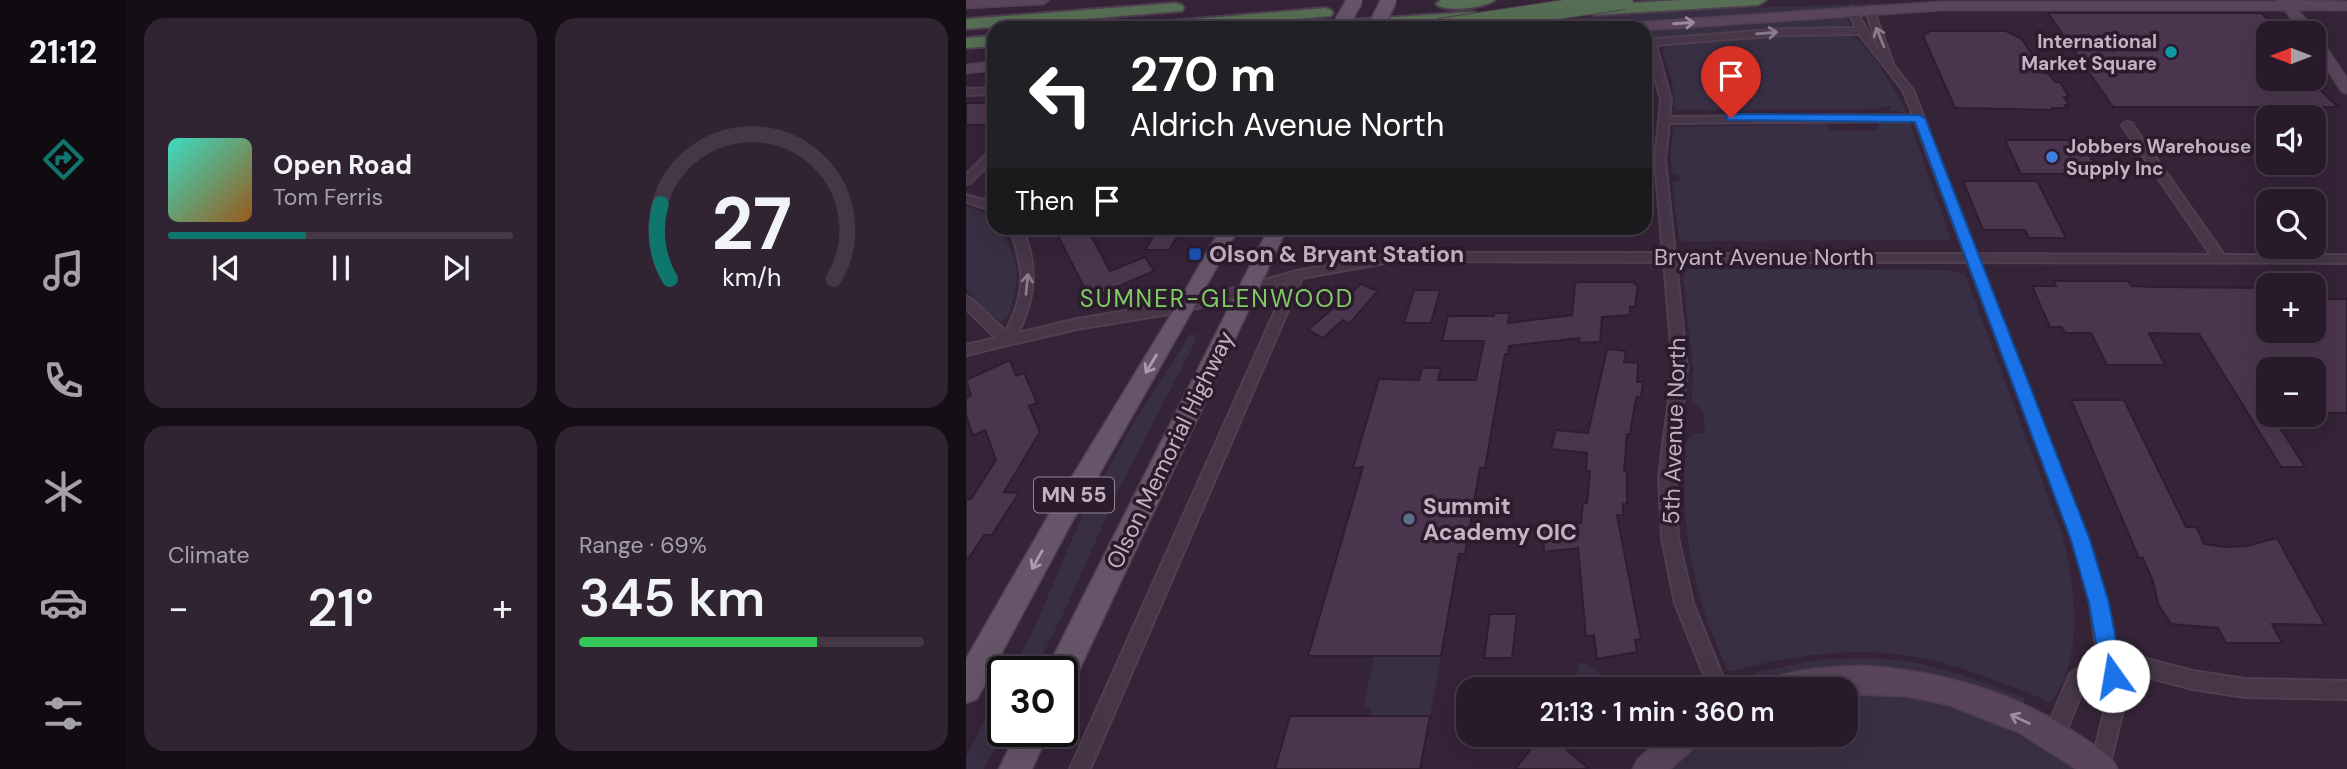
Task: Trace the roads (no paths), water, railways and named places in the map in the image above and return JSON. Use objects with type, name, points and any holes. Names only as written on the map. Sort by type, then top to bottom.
[{"type":"highway","points":[[1232,21],[1487,0]]},
{"type":"highway","points":[[1486,21],[1624,0]]},
{"type":"highway","points":[[1417,21],[1758,0]]},
{"type":"highway","points":[[1005,21],[1186,7]]},
{"type":"highway","points":[[966,24],[987,22]]},
{"type":"highway","points":[[966,43],[987,42]]},
{"type":"main road","points":[[966,4],[1042,0]]},
{"type":"main road","points":[[1343,21],[1355,0]]},
{"type":"main road","points":[[1378,21],[1389,0]]},
{"type":"main road","points":[[2287,3],[2300,21]]},
{"type":"main road","points":[[1652,25],[1852,10],[1977,6],[2287,3],[2347,6]]},
{"type":"main road","points":[[2326,58],[2347,89]]},
{"type":"main road","points":[[966,69],[987,67]]},
{"type":"main road","name":"MN 55","points":[[966,688],[1059,521],[1226,235]]},
{"type":"main road","name":"Olson Memorial Highway","points":[[1070,656],[1274,235]]},
{"type":"main road","points":[[1858,679],[1915,682],[1957,693],[2054,736],[2101,768]]},
{"type":"main road","points":[[1014,769],[1025,747]]},
{"type":"main road","points":[[1648,769],[1673,747]]},
{"type":"street","points":[[1869,9],[1890,65],[1908,90],[2080,540],[2099,603],[2107,657],[2118,694],[2101,768]]},
{"type":"street","points":[[1852,10],[1860,32],[1873,52],[1890,65]]},
{"type":"street","points":[[1652,43],[1783,32],[1860,32]]},
{"type":"street","name":"5th Avenue North","points":[[1652,54],[1665,89],[1660,160],[1680,368],[1667,477],[1670,537],[1684,603],[1714,677]]},
{"type":"street","points":[[966,92],[987,91]]},
{"type":"street","points":[[1664,120],[1919,118]]},
{"type":"street","points":[[2127,125],[2220,258]]},
{"type":"street","points":[[966,181],[987,160]]},
{"type":"street","points":[[966,198],[987,205]]},
{"type":"street","points":[[966,301],[982,319],[1009,340],[1022,312],[1029,282],[1027,248],[1020,235]]},
{"type":"street","name":"Bryant Avenue North","points":[[966,350],[1077,324],[1187,306],[1297,275],[1396,257],[2347,259]]},
{"type":"street","points":[[1080,769],[1297,275]]},
{"type":"street","points":[[2107,657],[2193,680],[2245,688],[2347,690]]},
{"type":"street","points":[[2054,736],[2077,681],[2107,657]]},
{"type":"place","name":"International Market Square","points":[[2171,52]]},
{"type":"place","name":"Jobbers Warehouse Supply Inc","points":[[2052,157]]},
{"type":"place","name":"Olson & Bryant Station","points":[[1195,254]]},
{"type":"place","name":"Summit Academy OIC","points":[[1409,519]]},
{"type":"district","name":"SUMNER-GLENWOOD","points":[[1217,298]]}]
